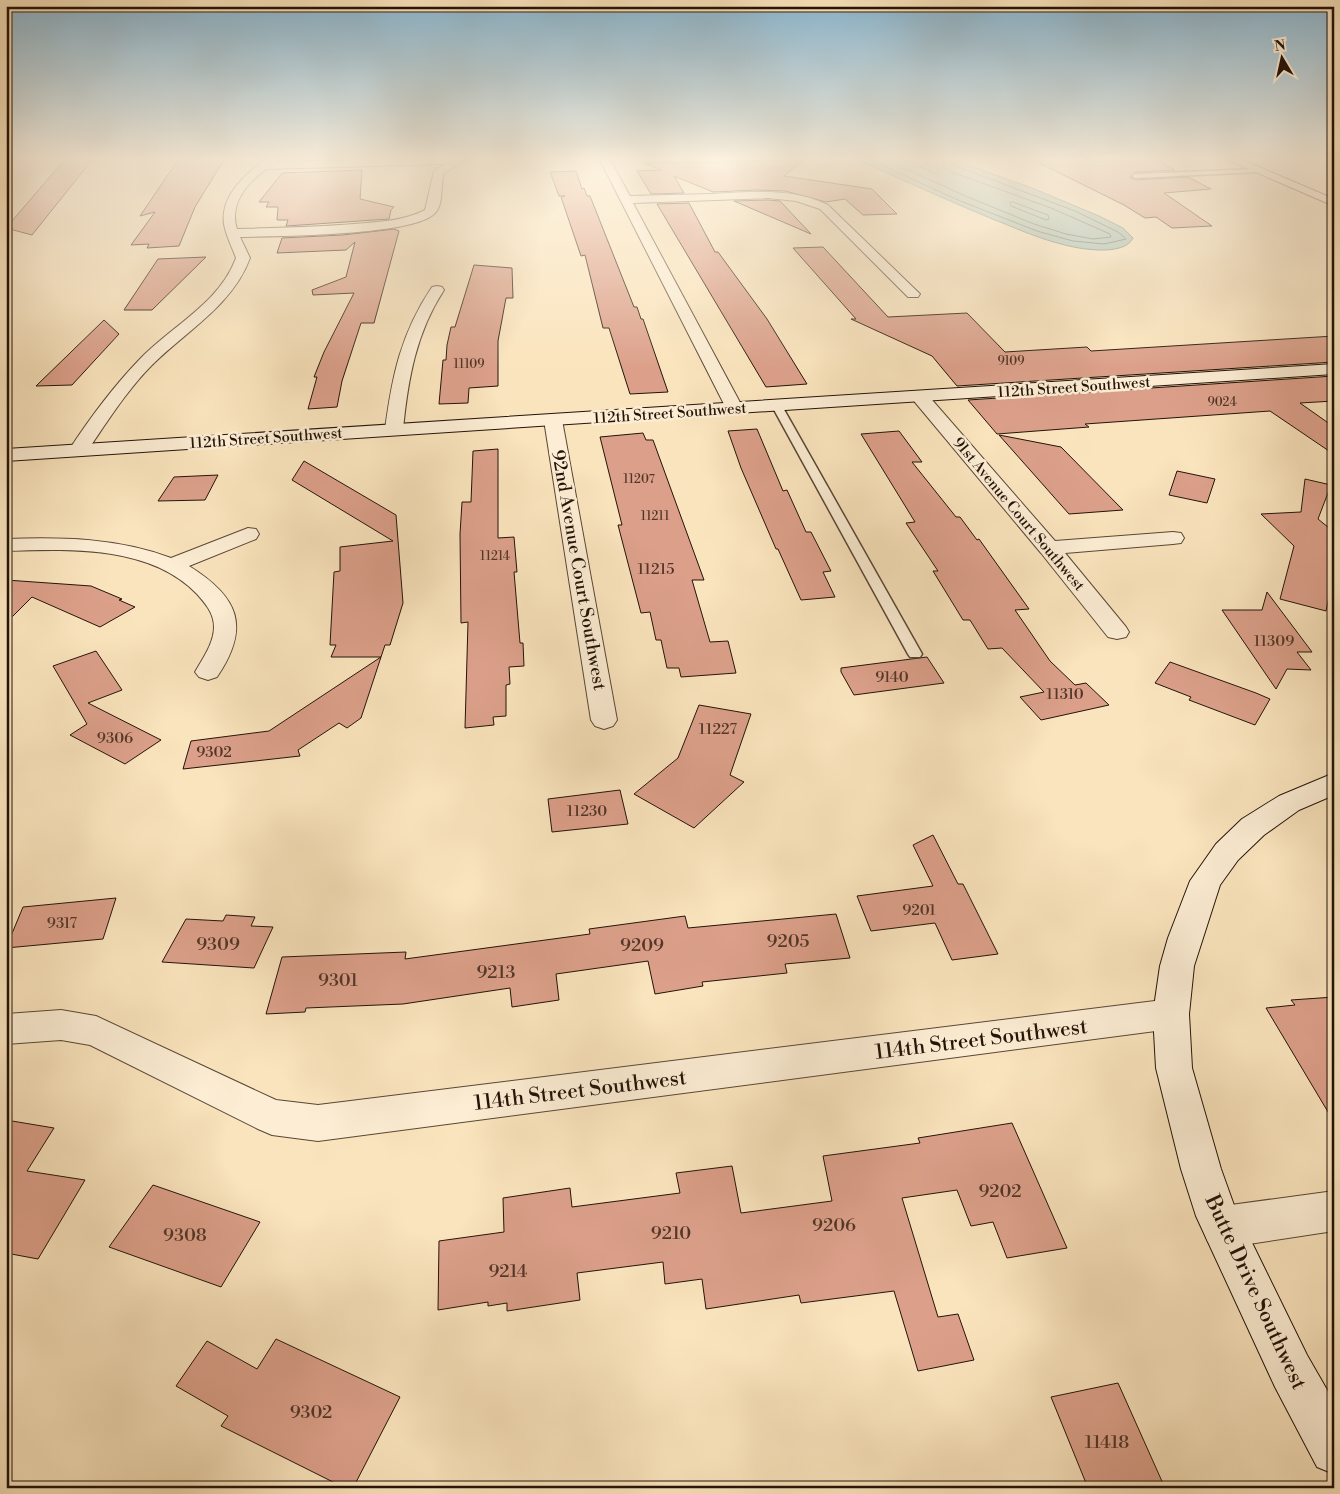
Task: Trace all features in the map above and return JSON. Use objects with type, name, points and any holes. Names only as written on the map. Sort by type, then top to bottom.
[{"type":"street","points":[[78,450],[99,418],[146,362],[209,308],[239,269],[243,258],[232,228]]},
{"type":"street","points":[[233,233],[351,228]]},
{"type":"street","points":[[640,228],[734,408]]},
{"type":"street","points":[[845,228],[913,294]]},
{"type":"street","points":[[394,430],[397,396],[407,347],[418,320],[437,290]]},
{"type":"street","name":"112th Street Southwest","points":[[6,455],[1334,370]]},
{"type":"street","name":"91st Avenue Court Southwest","points":[[920,397],[1049,548],[1117,632]]},
{"type":"street","name":"92nd Avenue Court Southwest","points":[[554,420],[604,720]]},
{"type":"street","points":[[170,566],[248,534]]},
{"type":"street","points":[[1049,548],[1173,538]]},
{"type":"street","points":[[6,546],[88,545],[123,550],[170,566],[195,578],[205,586],[218,604],[226,625],[223,644],[208,672]]},
{"type":"street","name":"Butte Drive Southwest","points":[[1334,783],[1289,803],[1253,827],[1227,852],[1206,880],[1184,938],[1176,966],[1171,1014],[1174,1068],[1201,1168],[1217,1216],[1291,1371],[1334,1450]]},
{"type":"street","name":"114th Street Southwest","points":[[6,1029],[61,1026],[96,1032],[272,1117],[318,1123],[1171,1014]]},
{"type":"street","points":[[1223,1228],[1334,1211]]},
{"type":"lane","points":[[777,406],[915,654]]},
{"type":"water","points":[[1014,228],[1122,228],[1133,238],[1128,244],[1120,248],[1100,250],[1078,248],[1052,242]]},
{"type":"building","points":[[6,228],[38,228],[32,235]]},
{"type":"building","points":[[144,228],[186,228],[179,246],[147,248],[149,244],[131,245]]},
{"type":"building","points":[[571,228],[603,228],[634,307],[637,307],[641,319],[643,319],[668,392],[630,394],[609,328],[603,328],[585,255],[581,256]]},
{"type":"building","points":[[671,228],[702,228],[715,252],[718,252],[767,319],[807,384],[766,387]]},
{"type":"building","points":[[796,228],[805,228],[811,234]]},
{"type":"building","points":[[394,229],[399,231],[374,323],[361,323],[342,381],[337,407],[308,409],[317,377],[314,377],[324,352],[354,293],[313,295],[312,290],[346,277],[355,242],[346,250],[277,253],[282,238],[343,235]]},
{"type":"building","points":[[823,247],[888,317],[967,313],[1005,352],[1087,347],[1091,351],[1334,336],[1334,362],[957,386],[932,356],[851,319],[856,319],[793,248]]},
{"type":"building","points":[[206,257],[152,310],[124,310],[158,259]]},
{"type":"building","points":[[474,265],[512,268],[513,298],[506,298],[498,341],[498,386],[469,388],[468,403],[439,404],[443,360],[446,360],[451,327],[455,327]]},
{"type":"building","points":[[104,320],[119,334],[72,385],[36,386]]},
{"type":"building","points":[[1334,376],[1334,401],[1300,403],[1334,427],[1334,444],[1329,451],[1270,411],[1085,424],[1089,427],[997,434],[968,400]]},
{"type":"building","points":[[757,429],[783,491],[787,490],[806,532],[811,532],[831,571],[823,572],[835,597],[801,600],[778,549],[776,549],[741,468],[728,431]]},
{"type":"building","points":[[899,431],[922,462],[912,462],[956,517],[960,517],[977,540],[979,539],[1029,609],[1015,610],[1050,661],[1075,685],[1086,683],[1109,705],[1041,720],[1020,697],[1044,692],[1002,648],[988,649],[970,620],[963,620],[933,571],[938,571],[906,523],[915,522],[861,434]]},
{"type":"building","points":[[643,433],[646,440],[653,440],[704,580],[692,580],[710,642],[728,641],[736,673],[681,677],[679,668],[667,668],[661,640],[656,640],[650,612],[641,613],[618,525],[622,525],[600,437]]},
{"type":"building","points":[[999,435],[1061,447],[1123,510],[1069,514]]},
{"type":"building","points":[[498,449],[498,538],[514,537],[517,572],[514,572],[520,643],[523,643],[524,666],[509,667],[510,684],[506,685],[506,716],[493,717],[494,725],[465,728],[468,622],[461,623],[460,534],[462,502],[471,502],[473,451]]},
{"type":"building","points":[[304,461],[396,515],[403,603],[390,645],[385,645],[381,657],[331,657],[336,645],[330,645],[334,572],[340,571],[340,547],[393,541],[292,480]]},
{"type":"building","points":[[1177,471],[1215,479],[1207,503],[1169,495]]},
{"type":"building","points":[[218,475],[205,500],[158,501],[174,477]]},
{"type":"building","points":[[1305,479],[1331,485],[1318,519],[1334,532],[1334,573],[1326,611],[1280,599],[1294,546],[1261,514],[1301,512]]},
{"type":"building","points":[[6,580],[91,586],[122,599],[119,600],[135,607],[100,627],[32,597],[6,623]]},
{"type":"building","points":[[1267,592],[1312,652],[1297,652],[1311,670],[1287,669],[1276,689],[1222,610],[1262,610]]},
{"type":"building","points":[[96,651],[122,690],[88,703],[161,740],[125,764],[70,735],[87,724],[53,666]]},
{"type":"building","points":[[381,657],[361,718],[347,728],[339,723],[298,750],[300,756],[183,769],[191,741],[269,731]]},
{"type":"building","points":[[927,657],[944,683],[854,695],[841,672],[841,668]]},
{"type":"building","points":[[1170,662],[1270,699],[1255,725],[1189,700],[1191,697],[1155,683]]},
{"type":"building","points":[[699,705],[751,714],[730,775],[744,782],[694,828],[634,794],[678,758]]},
{"type":"building","points":[[620,790],[628,824],[552,832],[548,799]]},
{"type":"building","points":[[933,835],[958,884],[963,884],[998,954],[952,960],[935,923],[871,931],[857,896],[933,886],[913,845]]},
{"type":"building","points":[[116,898],[103,939],[6,948],[23,907]]},
{"type":"building","points":[[836,914],[850,958],[785,964],[787,973],[702,982],[703,986],[655,994],[648,961],[556,974],[559,1000],[512,1007],[510,988],[403,1004],[306,1008],[305,1012],[266,1014],[282,957],[406,952],[405,959],[590,934],[589,929],[685,916],[688,928]]},
{"type":"building","points":[[226,915],[255,917],[251,926],[273,927],[254,968],[162,962],[186,919],[223,921]]},
{"type":"building","points":[[1334,997],[1334,1122],[1266,1008],[1295,1005],[1291,1000]]},
{"type":"building","points":[[6,1120],[54,1128],[27,1171],[85,1180],[38,1259],[6,1253]]},
{"type":"building","points":[[1012,1123],[1067,1248],[1007,1258],[993,1222],[971,1226],[957,1190],[902,1198],[938,1317],[958,1314],[974,1360],[918,1371],[894,1291],[801,1303],[799,1295],[706,1309],[702,1279],[665,1284],[663,1262],[577,1273],[580,1300],[507,1311],[507,1303],[488,1306],[488,1302],[438,1310],[439,1241],[504,1232],[503,1198],[570,1188],[572,1207],[680,1193],[676,1173],[732,1166],[741,1213],[832,1201],[823,1156],[920,1143],[918,1138]]},
{"type":"building","points":[[153,1185],[260,1222],[221,1287],[109,1247]]},
{"type":"building","points":[[276,1339],[400,1397],[353,1488],[345,1488],[221,1426],[228,1416],[176,1386],[207,1341],[257,1369]]},
{"type":"building","points":[[1118,1383],[1165,1488],[1088,1488],[1051,1397]]}]
